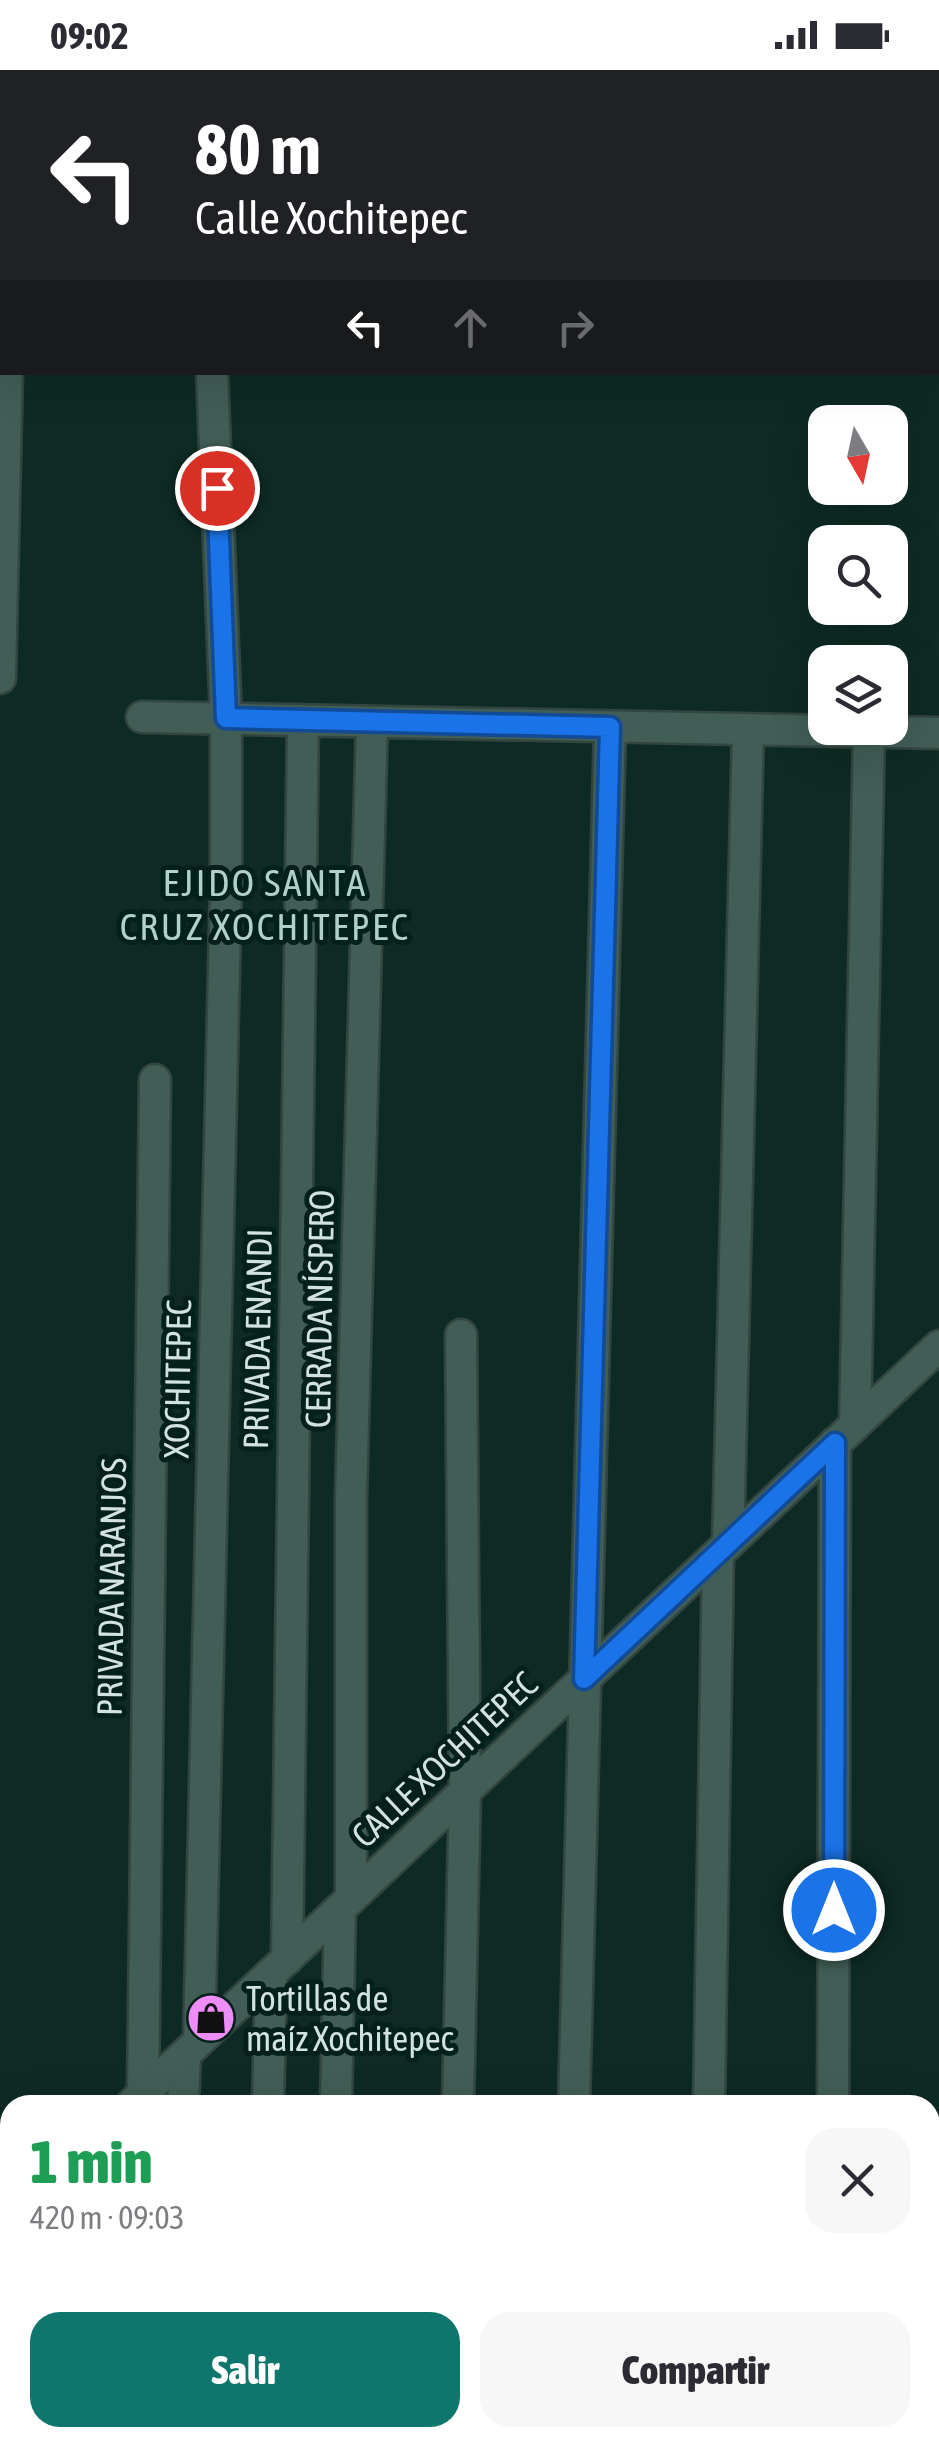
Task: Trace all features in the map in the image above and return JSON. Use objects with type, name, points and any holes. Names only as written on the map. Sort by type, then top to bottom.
[{"type":"street","points":[[0,678],[7,375]]},
{"type":"street","name":"XOCHITEPEC","points":[[185,2095],[192,2048],[226,938],[226,718],[212,375]]},
{"type":"street","points":[[142,717],[808,731]]},
{"type":"street","name":"PRIVADA ENANDI","points":[[269,2095],[279,1966],[303,720]]},
{"type":"street","name":"CERRADA NÍSPERO","points":[[336,2095],[346,1903],[372,722]]},
{"type":"street","points":[[574,2095],[610,727]]},
{"type":"street","points":[[709,2095],[748,730]]},
{"type":"street","points":[[908,733],[939,733]]},
{"type":"street","points":[[834,2095],[845,1434],[870,745]]},
{"type":"street","name":"PRIVADA NARANJOS","points":[[137,2095],[156,1080]]},
{"type":"street","points":[[458,2095],[465,1791],[462,1335]]},
{"type":"street","name":"CALLE XOCHITEPEC","points":[[142,2095],[939,1346]]},
{"type":"place","name":"Tortillas de maíz Xochitepec","points":[[211,2018]]},
{"type":"district","name":"EJIDO SANTA CRUZ XOCHITEPEC","points":[[265,904]]},
{"type":"route","points":[[217,488],[226,718],[610,727],[584,1679],[835,1443],[834,1910]]}]
